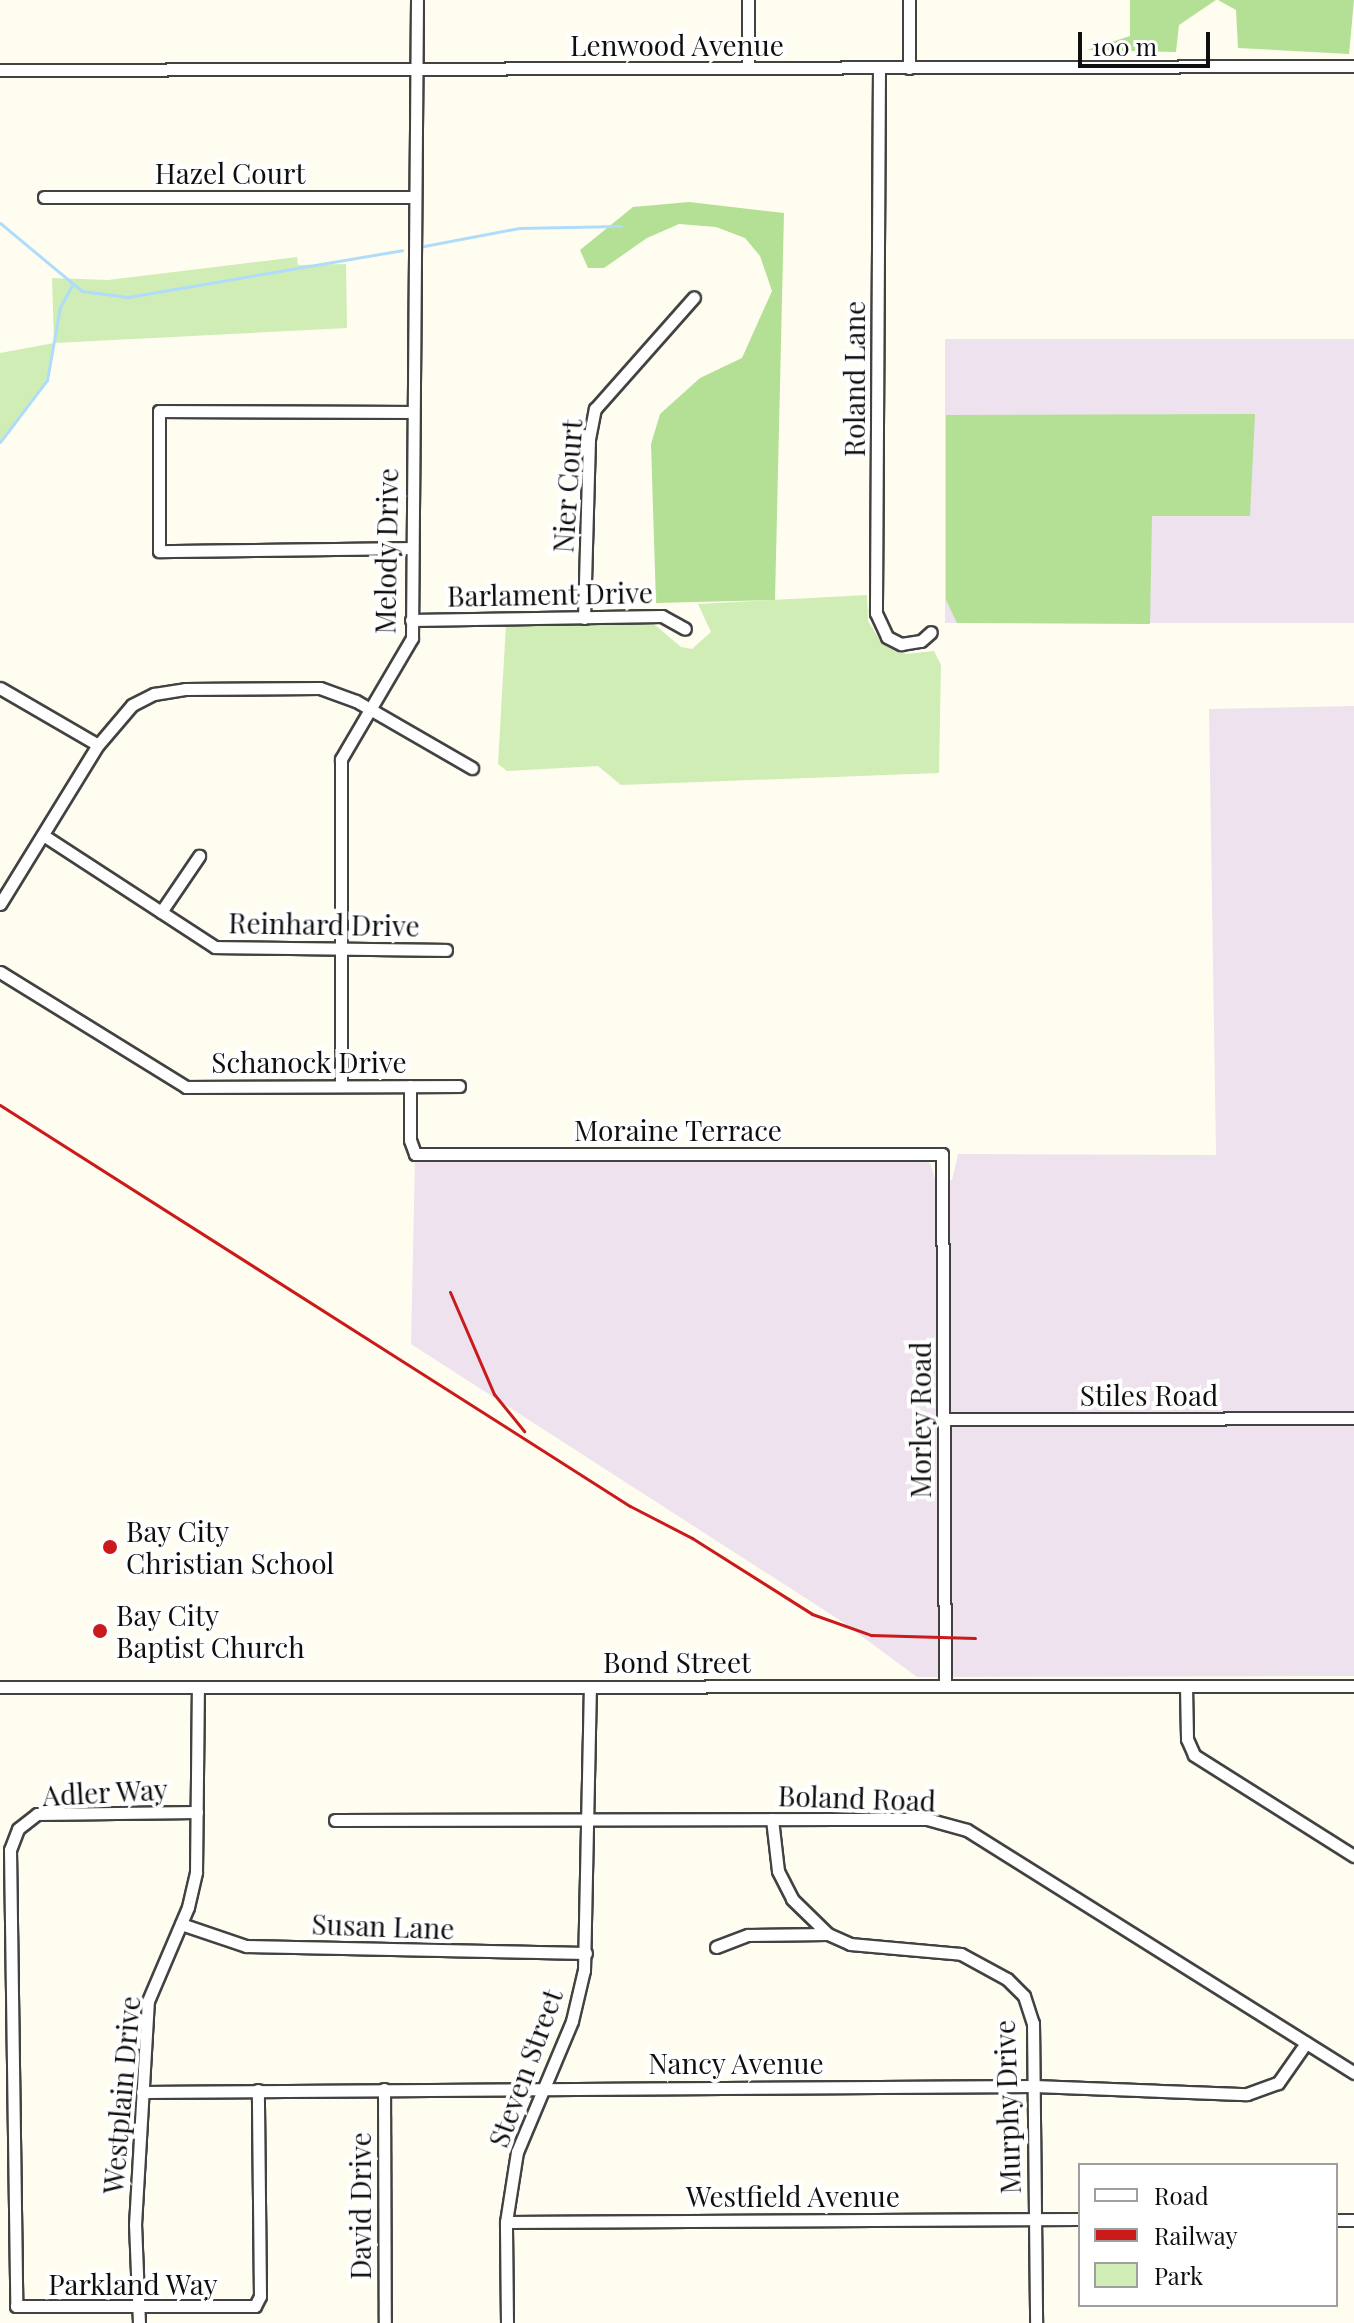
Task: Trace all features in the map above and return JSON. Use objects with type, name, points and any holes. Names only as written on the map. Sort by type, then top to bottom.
[{"type":"street","name":"Melody Drive","points":[[341,1084],[341,759],[369,708],[407,651],[411,620],[417,0]]},
{"type":"street","points":[[748,0],[748,68]]},
{"type":"street","points":[[909,0],[909,68]]},
{"type":"street","name":"Lenwood Avenue","points":[[0,70],[1354,66]]},
{"type":"street","name":"Roland Lane","points":[[879,68],[876,613],[887,637],[901,644],[921,641],[931,632]]},
{"type":"street","name":"Hazel Court","points":[[44,197],[415,197]]},
{"type":"street","name":"Nier Court","points":[[584,618],[589,439],[595,409],[694,297]]},
{"type":"street","points":[[410,548],[159,551],[159,411],[412,412]]},
{"type":"street","name":"Barlament Drive","points":[[411,620],[667,616],[685,629]]},
{"type":"street","points":[[0,688],[98,745]]},
{"type":"street","points":[[0,904],[98,745],[132,705],[167,691],[320,688],[369,708],[472,768]]},
{"type":"street","name":"Reinhard Drive","points":[[43,835],[215,947],[446,950]]},
{"type":"street","points":[[161,912],[199,856]]},
{"type":"street","name":"Schanock Drive","points":[[0,972],[186,1087],[341,1084],[459,1086]]},
{"type":"street","name":"Moraine Terrace","points":[[410,1086],[410,1149],[415,1154],[942,1154]]},
{"type":"street","name":"Morley Road","points":[[942,1154],[945,1686]]},
{"type":"street","name":"Stiles Road","points":[[945,1419],[1354,1418]]},
{"type":"street","points":[[1186,1686],[1187,1739],[1194,1755],[1354,1856]]},
{"type":"street","name":"Bond Street","points":[[0,1687],[1354,1686]]},
{"type":"street","name":"Westplain Drive","points":[[139,2323],[135,2225],[148,2001],[181,1924],[196,1872],[198,1687]]},
{"type":"street","name":"Steven Street","points":[[507,2323],[506,2222],[517,2152],[541,2088],[572,2021],[586,1953],[590,1687]]},
{"type":"street","name":"Adler Way","points":[[12,2296],[10,1850],[18,1829],[37,1814],[197,1812]]},
{"type":"street","name":"Murphy Drive","points":[[772,1819],[774,1850],[785,1885],[792,1899],[828,1934],[850,1944],[961,1954],[1007,1979],[1024,1996],[1033,2023],[1036,2323]]},
{"type":"street","name":"Boland Road","points":[[335,1820],[927,1819],[967,1830],[1354,2073]]},
{"type":"street","name":"Susan Lane","points":[[181,1924],[246,1946],[586,1953]]},
{"type":"street","points":[[716,1947],[748,1935],[828,1934]]},
{"type":"street","name":"Nancy Avenue","points":[[142,2092],[1034,2086],[1262,2092],[1278,2083],[1306,2043]]},
{"type":"street","name":"David Drive","points":[[384,2089],[385,2323]]},
{"type":"street","name":"Parkland Way","points":[[12,2296],[16,2306],[31,2308],[249,2308],[258,2303],[258,2090]]},
{"type":"street","name":"Westfield Avenue","points":[[506,2222],[1078,2219]]},
{"type":"shaded area","points":[[945,339],[1354,339],[1354,623],[945,623]]},
{"type":"shaded area","points":[[1354,706],[1354,1676],[917,1677],[841,1621],[411,1344],[415,1160],[917,1160],[930,1163],[935,1179],[952,1180],[958,1154],[1216,1155],[1209,709]]},
{"type":"green space","points":[[1130,0],[1216,0],[1179,25],[1176,52],[1087,50],[1130,36]]},
{"type":"green space","points":[[1218,0],[1354,0],[1349,54],[1238,48],[1236,10]]},
{"type":"green space","points":[[689,202],[784,213],[775,600],[656,603],[651,444],[660,414],[700,378],[742,358],[772,291],[760,256],[745,238],[716,227],[679,224],[647,238],[604,268],[588,268],[580,250],[633,207]]},
{"type":"green space","points":[[297,257],[298,265],[346,264],[347,328],[54,343],[52,278],[108,280]]},
{"type":"green space","points":[[54,343],[47,380],[0,442],[0,353]]},
{"type":"green space","points":[[1255,414],[1250,516],[1152,516],[1150,624],[957,623],[946,600],[946,415]]},
{"type":"green space","points":[[867,595],[868,621],[881,642],[906,654],[934,651],[941,665],[939,773],[621,785],[598,766],[507,771],[498,764],[506,624],[654,624],[681,647],[692,649],[711,632],[698,604]]},
{"type":"waterway","points":[[0,223],[82,291],[128,297],[402,250]]},
{"type":"waterway","points":[[424,246],[519,228],[621,226]]},
{"type":"waterway","points":[[0,442],[47,380],[60,307],[73,284]]},
{"type":"railway","points":[[0,1105],[630,1506],[692,1538],[812,1614],[871,1635],[975,1638]]},
{"type":"railway","points":[[450,1292],[494,1394],[524,1431]]},
{"type":"place","name":"Bay City Christian School","points":[[110,1547]]},
{"type":"place","name":"Bay City Baptist Church","points":[[100,1631]]}]
